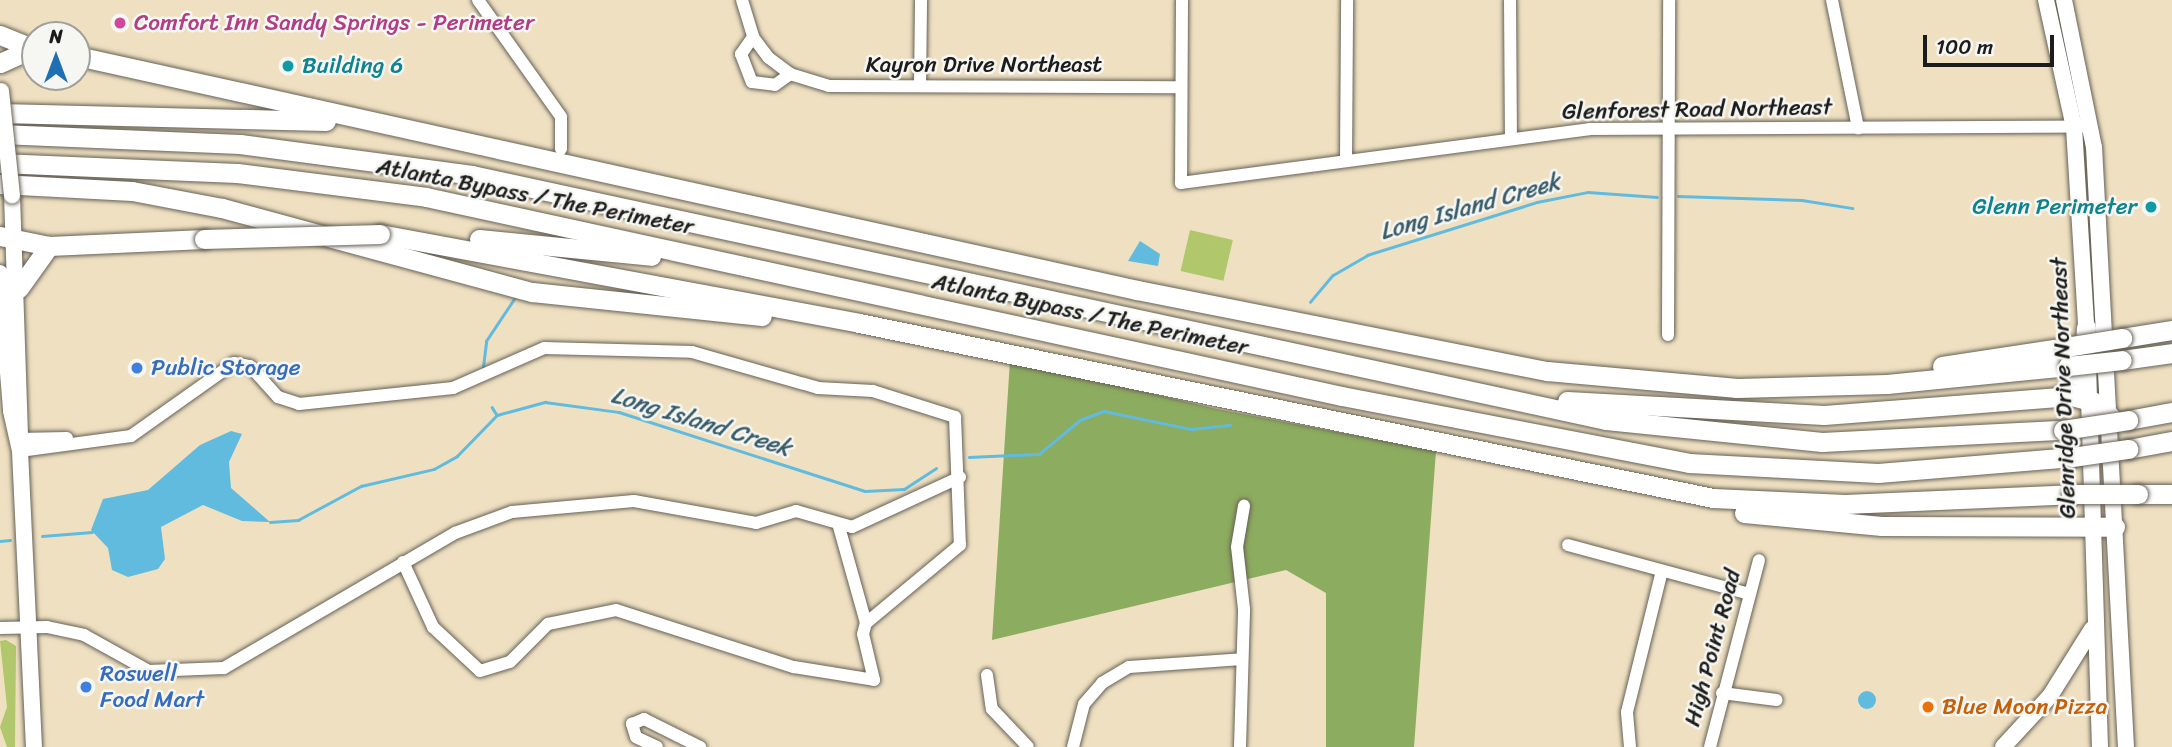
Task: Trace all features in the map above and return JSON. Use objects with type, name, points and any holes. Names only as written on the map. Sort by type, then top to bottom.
[{"type":"highway","points":[[0,35],[21,44]]},
{"type":"highway","points":[[0,63],[21,54]]},
{"type":"highway","points":[[91,59],[372,124],[1469,357],[1679,386],[1795,386],[2067,356],[2172,330]]},
{"type":"highway","points":[[0,113],[372,124]]},
{"type":"highway","name":"Atlanta Bypass / The Perimeter","points":[[0,134],[192,140],[385,160],[604,201],[1606,420],[1773,440],[1917,442],[2063,430],[2119,418],[2172,412]]},
{"type":"highway","name":"Atlanta Bypass / The Perimeter","points":[[0,163],[190,169],[333,183],[748,265],[1342,396],[1689,463],[1878,473],[2072,457],[2172,441]]},
{"type":"highway","points":[[6,190],[132,191],[222,208],[532,292],[859,323]]},
{"type":"highway","points":[[380,234],[859,323],[1526,459],[1650,488],[1770,503],[2071,494],[2171,494]]},
{"type":"highway","points":[[8,236],[49,246],[380,234],[748,265]]},
{"type":"highway","points":[[5,284],[49,246]]},
{"type":"highway","points":[[2057,397],[2082,380],[2086,327]]},
{"type":"highway","points":[[2067,356],[2122,360],[2172,353]]},
{"type":"highway","points":[[1441,384],[1633,407],[1772,415],[1850,415],[2057,397],[2090,400],[2119,418]]},
{"type":"highway","points":[[1526,459],[1742,513],[1881,526],[2115,527]]},
{"type":"main road","name":"Glenridge Drive Northeast","points":[[2046,0],[2074,127],[2090,400],[2093,626],[2100,747]]},
{"type":"main road","name":"Glenridge Drive Northeast","points":[[2064,0],[2091,126],[2119,418],[2115,527],[2126,747]]},
{"type":"main road","points":[[0,86],[8,236],[2,327],[20,445]]},
{"type":"main road","points":[[5,284],[20,445],[34,747]]},
{"type":"main road","points":[[2003,747],[2064,677],[2093,626]]},
{"type":"street","points":[[478,0],[561,117],[561,149]]},
{"type":"street","name":"Kayron Drive Northeast","points":[[742,0],[753,37],[790,74],[829,86],[1181,86]]},
{"type":"street","points":[[920,86],[921,0]]},
{"type":"street","points":[[1181,86],[1182,0]]},
{"type":"street","points":[[1346,161],[1347,0]]},
{"type":"street","points":[[1510,0],[1511,139]]},
{"type":"street","points":[[1668,335],[1670,0]]},
{"type":"street","points":[[1832,0],[1858,128]]},
{"type":"street","name":"Kayron Drive Northeast","points":[[753,37],[741,54],[752,82],[775,85],[790,74]]},
{"type":"street","name":"Glenforest Road Northeast","points":[[1181,86],[1181,183],[1590,128],[2091,126]]},
{"type":"street","points":[[20,445],[133,433],[234,363],[250,366],[278,397],[299,404],[453,388],[544,348],[652,347],[948,412],[957,424],[960,545],[866,623]]},
{"type":"street","points":[[0,628],[30,627],[84,635],[149,671],[225,668],[403,562],[480,522],[546,506],[634,501],[756,523],[796,511],[839,527],[865,523],[960,477]]},
{"type":"street","points":[[1240,747],[1242,659],[1237,547],[1244,506]]},
{"type":"street","points":[[403,562],[433,627],[480,670],[510,663],[548,624],[617,610],[794,667],[865,681],[874,680],[863,634],[866,623],[839,527]]},
{"type":"street","points":[[1567,545],[1749,594]]},
{"type":"street","name":"High Point Road","points":[[1710,747],[1722,692],[1759,560]]},
{"type":"street","points":[[1630,747],[1627,712],[1662,571]]},
{"type":"street","points":[[1073,747],[1084,705],[1102,683],[1129,667],[1242,659]]},
{"type":"street","points":[[987,675],[992,709],[1028,747]]},
{"type":"street","points":[[1722,692],[1777,699]]},
{"type":"street","points":[[657,747],[636,737],[632,724],[644,719],[700,747]]},
{"type":"green space","points":[[1190,230],[1233,240],[1223,281],[1181,271]]},
{"type":"green space","points":[[1010,360],[1217,409],[1436,451],[1414,747],[1326,747],[1326,593],[1286,570],[992,640]]},
{"type":"green space","points":[[6,640],[16,646],[15,747],[7,747],[0,727],[7,707],[0,641]]},
{"type":"water","points":[[1140,241],[1160,254],[1158,266],[1128,261]]},
{"type":"water","points":[[231,431],[242,434],[229,462],[231,488],[270,522],[242,521],[203,505],[161,527],[165,559],[158,569],[128,577],[112,570],[108,548],[91,530],[103,499],[148,490],[200,445]]},
{"type":"water","points":[[1867,691],[1873,694],[1876,700],[1873,706],[1867,709],[1861,706],[1858,700],[1861,694]]},
{"type":"waterway","name":"Long Island Creek","points":[[1310,302],[1333,275],[1367,255],[1537,202],[1588,192],[1657,197]]},
{"type":"waterway","name":"Long Island Creek","points":[[1678,196],[1802,200],[1852,208]]},
{"type":"waterway","points":[[483,367],[486,341],[514,299]]},
{"type":"waterway","name":"Long Island Creek","points":[[270,522],[298,520],[361,486],[434,469],[457,456],[497,415],[545,402],[619,412],[865,491],[904,489],[936,468]]},
{"type":"waterway","points":[[492,407],[497,415]]},
{"type":"waterway","name":"Long Island Creek","points":[[969,457],[1039,454],[1080,420],[1104,411],[1191,429],[1230,425]]},
{"type":"waterway","name":"Long Island Creek","points":[[42,536],[92,532]]},
{"type":"waterway","name":"Long Island Creek","points":[[0,541],[10,540]]},
{"type":"place","name":"Comfort Inn Sandy Springs - Perimeter","points":[[120,23]]},
{"type":"place","name":"Building 6","points":[[288,66]]},
{"type":"place","name":"Glenn Perimeter","points":[[2151,207]]},
{"type":"place","name":"Public Storage","points":[[137,368]]},
{"type":"place","name":"Roswell Food Mart","points":[[86,687]]},
{"type":"place","name":"Blue Moon Pizza","points":[[1928,707]]}]
